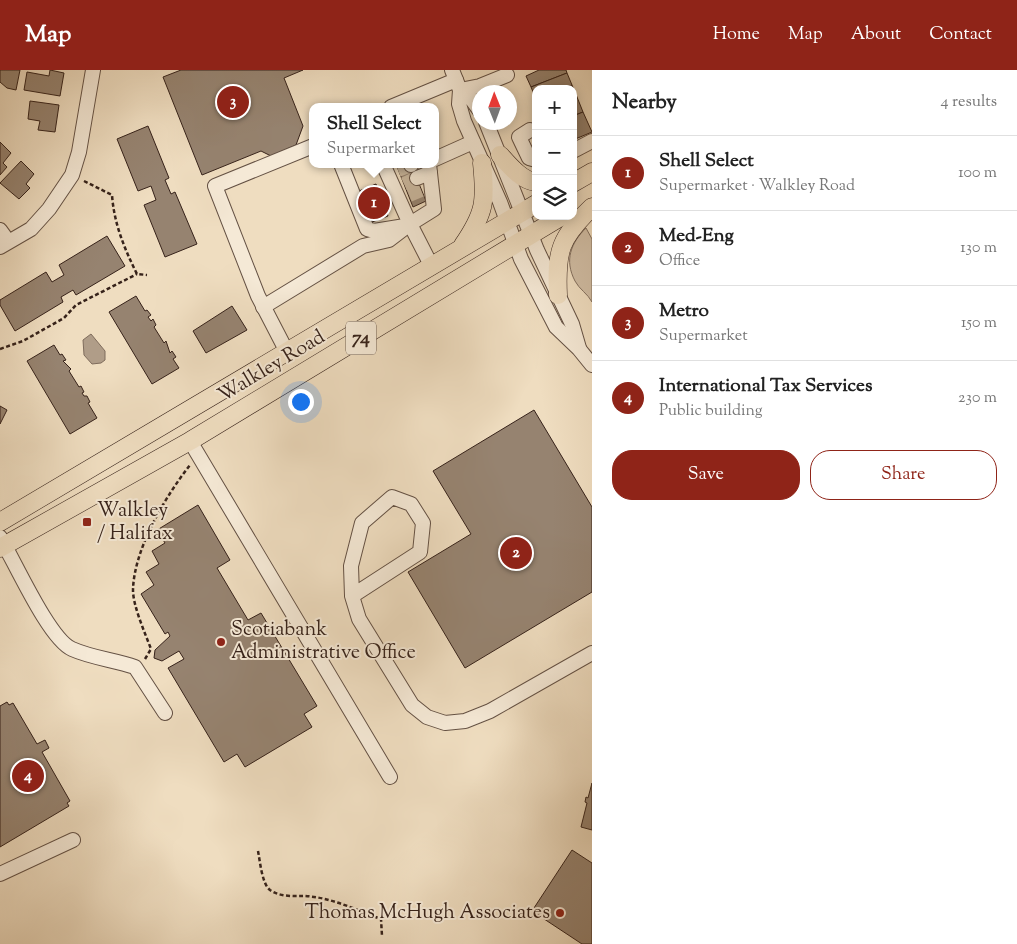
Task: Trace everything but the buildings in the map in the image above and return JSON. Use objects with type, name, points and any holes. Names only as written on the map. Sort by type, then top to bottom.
[{"type":"main road","points":[[500,155],[515,171],[532,182]]},
{"type":"main road","points":[[459,251],[479,222],[483,205],[482,163]]},
{"type":"main road","points":[[577,180],[592,172]]},
{"type":"main road","points":[[577,207],[592,198]]},
{"type":"main road","points":[[558,295],[558,266],[565,236],[592,206]]},
{"type":"main road","name":"Walkley Road","points":[[0,522],[522,212]]},
{"type":"main road","name":"Walkley Road","points":[[2,543],[194,448],[308,370],[555,220]]},
{"type":"main road","points":[[290,350],[308,370]]},
{"type":"street","points":[[3,240],[31,229],[49,208],[72,175],[79,152],[93,70]]},
{"type":"street","points":[[401,103],[456,80],[480,86],[507,75]]},
{"type":"street","points":[[456,80],[472,100]]},
{"type":"street","points":[[456,80],[459,104],[482,163],[522,212]]},
{"type":"street","points":[[489,130],[531,234],[572,324],[579,349]]},
{"type":"street","points":[[530,130],[519,137],[529,158],[532,159]]},
{"type":"street","points":[[577,149],[592,141]]},
{"type":"street","points":[[439,157],[473,142]]},
{"type":"street","points":[[290,350],[263,307],[215,186],[309,148]]},
{"type":"street","points":[[343,168],[368,229],[374,231],[410,224]]},
{"type":"street","points":[[263,307],[363,246],[389,240],[434,209],[415,184],[399,168]]},
{"type":"street","points":[[415,184],[410,224],[432,267]]},
{"type":"street","points":[[522,212],[514,244],[556,327],[579,349],[592,365]]},
{"type":"street","points":[[194,448],[390,776]]},
{"type":"street","points":[[352,596],[420,552],[423,523],[411,504],[392,497],[362,523],[351,566],[352,596],[359,619],[412,705],[427,717],[445,723],[465,721],[490,711],[592,653]]},
{"type":"street","points":[[2,543],[30,594],[61,641],[72,649],[135,667],[165,713]]},
{"type":"street","points":[[0,874],[73,840]]},
{"type":"path","points":[[72,175],[112,195],[113,217],[137,274]]},
{"type":"path","points":[[0,349],[24,341],[64,318],[76,305],[137,274],[147,275]]},
{"type":"path","points":[[145,659],[151,649],[133,592],[136,565],[155,517],[186,469],[194,448]]},
{"type":"path","points":[[258,850],[266,885],[271,891],[289,897],[304,896],[337,902],[381,920],[382,936]]},
{"type":"shaded area","points":[[586,228],[592,239],[592,302],[577,284],[570,266],[573,246]]},
{"type":"shaded area","points":[[91,334],[105,351],[105,360],[101,363],[92,364],[84,355],[83,340]]},
{"type":"tunnel","points":[[398,170],[403,168]]},
{"type":"tunnel","points":[[404,184],[417,178]]},
{"type":"tunnel","points":[[409,195],[421,190]]},
{"type":"place","name":"Metro","points":[[233,102]]},
{"type":"place","name":"Shell Select","points":[[374,203]]},
{"type":"place","name":"Walkley / Halifax","points":[[87,522]]},
{"type":"place","name":"Med-Eng","points":[[516,553]]},
{"type":"place","name":"Scotiabank Administrative Office","points":[[221,642]]},
{"type":"place","name":"International Tax Services","points":[[28,776]]},
{"type":"place","name":"Thomas McHugh Associates","points":[[560,913]]}]
